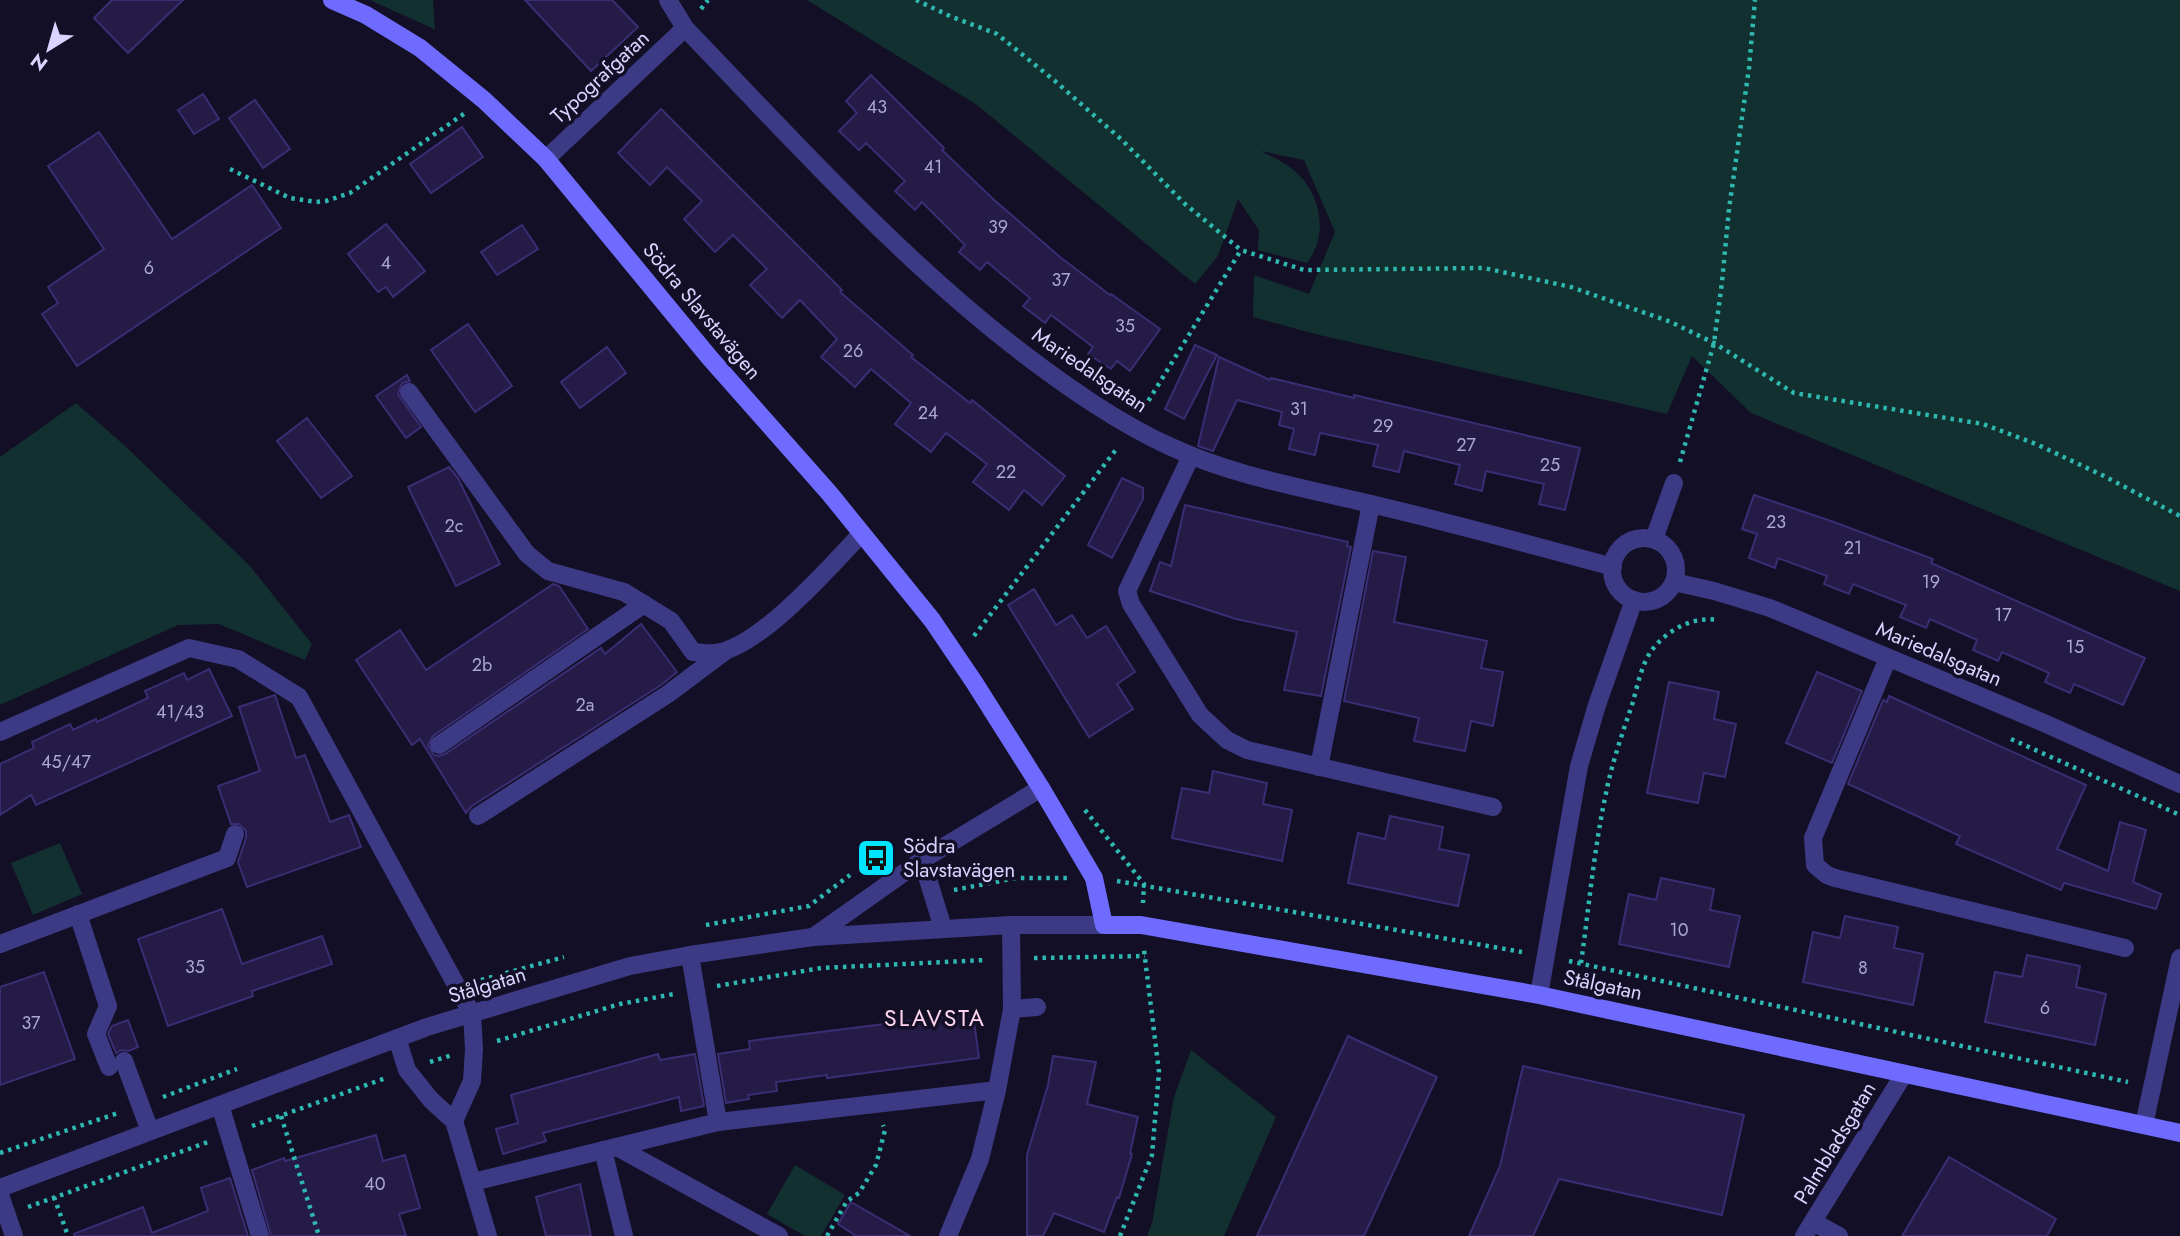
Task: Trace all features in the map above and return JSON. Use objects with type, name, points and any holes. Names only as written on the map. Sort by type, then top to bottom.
[{"type":"street","name":"Södra Slavstavägen","points":[[331,0],[366,15],[419,48],[484,100],[546,159],[709,357],[830,494],[932,620],[1041,788],[1094,878],[1104,925]]},
{"type":"street","name":"Mariedalsgatan","points":[[668,0],[685,28],[876,225],[946,292],[1075,393],[1133,427],[1191,456],[1236,472],[1613,567]]},
{"type":"street","name":"Typografgatan","points":[[546,159],[685,28]]},
{"type":"street","points":[[409,392],[535,562],[548,571],[624,592],[671,621],[693,652],[717,653],[727,650]]},
{"type":"street","points":[[1191,456],[1128,586],[1128,597],[1207,724],[1236,746],[1493,807]]},
{"type":"street","points":[[1654,539],[1674,483]]},
{"type":"street","points":[[1319,766],[1371,504]]},
{"type":"street","points":[[478,816],[668,694],[727,650],[763,631],[861,534]]},
{"type":"street","points":[[1644,537],[1654,539],[1670,550],[1675,560],[1674,582],[1669,591],[1660,598],[1650,601],[1634,600],[1620,591],[1614,582],[1613,567],[1617,552],[1625,544],[1644,537]]},
{"type":"street","name":"Mariedalsgatan","points":[[1674,582],[1770,608],[2044,723],[2180,784]]},
{"type":"street","points":[[1539,995],[1579,766],[1601,692],[1634,600]]},
{"type":"street","points":[[439,745],[644,604]]},
{"type":"street","points":[[0,732],[189,648],[238,660],[299,697],[472,1014],[472,1081],[454,1121]]},
{"type":"street","points":[[1888,658],[1813,838],[1815,864],[1827,875],[1835,878],[2125,948]]},
{"type":"street","points":[[813,937],[922,860],[1041,788]]},
{"type":"street","points":[[0,944],[227,858],[234,834]]},
{"type":"street","points":[[922,860],[943,928]]},
{"type":"street","points":[[78,914],[108,1006],[96,1034],[117,1064],[150,1131]]},
{"type":"street","points":[[948,1236],[980,1159],[998,1090],[1012,1009],[1011,925]]},
{"type":"street","name":"Stålgatan","points":[[0,1188],[397,1038],[630,966],[813,937],[1011,925],[1141,925],[1539,995],[2180,1133]]},
{"type":"street","points":[[690,955],[718,1122]]},
{"type":"street","points":[[2144,1125],[2180,958]]},
{"type":"street","points":[[1012,1009],[1037,1007]]},
{"type":"street","points":[[397,1038],[407,1070],[431,1100],[454,1121],[488,1236]]},
{"type":"street","name":"Palmbladsgatan","points":[[1809,1229],[1904,1074]]},
{"type":"street","points":[[473,1182],[718,1122],[998,1090]]},
{"type":"street","points":[[220,1105],[261,1236]]},
{"type":"street","points":[[610,1149],[624,1236]]},
{"type":"street","points":[[610,1149],[779,1236]]},
{"type":"street","points":[[0,1195],[14,1236]]},
{"type":"street","points":[[1809,1229],[1839,1236]]},
{"type":"path","points":[[916,0],[951,17],[997,34],[1122,140],[1185,204],[1241,250],[1304,270],[1484,268],[1571,287],[1671,321],[1714,343],[1794,393],[1983,424],[2036,444],[2180,516]]},
{"type":"path","points":[[1674,483],[1714,343],[1749,68],[1755,0]]},
{"type":"path","points":[[230,169],[290,198],[316,202],[338,198],[484,100]]},
{"type":"path","points":[[1581,963],[1606,793],[1646,660],[1658,643],[1674,630],[1695,620],[1718,620]]},
{"type":"path","points":[[2007,737],[2180,815]]},
{"type":"path","points":[[1121,1236],[1152,1155],[1159,1072],[1141,925]]},
{"type":"path","points":[[7,1215],[407,1070],[620,1003],[821,968],[1011,958],[1145,956]]},
{"type":"path","points":[[827,1236],[848,1201],[859,1193],[876,1165],[885,1130],[877,1104]]},
{"type":"path","points":[[281,1116],[319,1236]]},
{"type":"path","points":[[54,1197],[68,1236]]},
{"type":"green space","points":[[370,0],[433,0],[435,29],[434,29]]},
{"type":"green space","points":[[807,0],[2180,0],[2180,591],[1751,413],[1692,356],[1667,414],[1315,334],[1253,317],[1254,275],[1309,294],[1335,232],[1304,160],[1261,151],[1294,170],[1306,183],[1317,205],[1320,229],[1318,241],[1307,263],[1258,250],[1259,230],[1238,199],[1218,256],[1195,284],[977,105]]},
{"type":"green space","points":[[76,403],[124,445],[250,566],[312,644],[305,660],[219,624],[178,625],[0,705],[0,457]]},
{"type":"green space","points":[[60,843],[82,894],[33,915],[11,863]]},
{"type":"green space","points":[[1191,1050],[1276,1117],[1224,1236],[1147,1236],[1152,1223],[1174,1097]]},
{"type":"green space","points":[[795,1165],[845,1195],[821,1236],[805,1236],[767,1214]]},
{"type":"building","points":[[112,0],[183,0],[128,53],[94,18]]},
{"type":"building","points":[[525,0],[612,0],[638,27],[591,71]]},
{"type":"building","points":[[871,75],[993,199],[1060,257],[1160,329],[1130,371],[1117,361],[1111,369],[1088,354],[1093,347],[1051,315],[1045,323],[1023,306],[1030,298],[987,262],[980,270],[959,252],[965,245],[922,202],[915,210],[895,191],[905,181],[866,143],[859,150],[839,131],[857,113],[846,101]]},
{"type":"building","points":[[203,94],[219,119],[194,134],[178,110]]},
{"type":"building","points":[[255,100],[290,149],[263,168],[229,118]]},
{"type":"building","points":[[661,109],[842,290],[840,292],[913,355],[911,357],[970,403],[972,400],[1065,476],[1042,505],[1024,490],[1009,510],[973,482],[987,464],[946,433],[931,452],[895,424],[911,403],[871,369],[855,387],[821,357],[837,339],[800,300],[782,318],[750,285],[767,269],[733,235],[715,252],[684,219],[702,201],[667,167],[650,185],[618,153]]},
{"type":"building","points":[[462,127],[483,157],[431,193],[410,164]]},
{"type":"building","points":[[99,132],[172,239],[252,185],[281,228],[77,366],[42,314],[58,303],[48,287],[104,249],[48,166]]},
{"type":"building","points":[[386,224],[425,271],[393,297],[386,287],[378,292],[348,254]]},
{"type":"building","points":[[522,225],[538,249],[497,275],[481,252]]},
{"type":"building","points":[[468,324],[512,386],[475,412],[431,350]]},
{"type":"building","points":[[1195,345],[1217,355],[1184,419],[1165,409]]},
{"type":"building","points":[[607,347],[626,373],[580,408],[561,382]]},
{"type":"building","points":[[1219,357],[1270,380],[1271,378],[1354,398],[1354,395],[1580,448],[1565,510],[1539,504],[1544,484],[1486,471],[1482,491],[1455,484],[1460,465],[1404,451],[1399,472],[1373,466],[1378,445],[1320,433],[1315,455],[1289,449],[1294,429],[1279,425],[1282,412],[1237,400],[1213,451],[1198,446]]},
{"type":"building","points":[[407,375],[410,381],[402,383],[398,394],[421,427],[406,438],[376,396]]},
{"type":"building","points":[[307,418],[352,476],[321,498],[277,441]]},
{"type":"building","points":[[449,467],[458,478],[500,564],[456,586],[408,487]]},
{"type":"building","points":[[1122,478],[1143,488],[1143,499],[1112,558],[1088,545]]},
{"type":"building","points":[[1754,495],[1933,559],[1931,563],[2145,658],[2123,705],[2074,684],[2070,693],[2045,682],[2049,673],[2002,652],[1998,661],[1973,650],[1977,640],[1930,619],[1926,628],[1900,617],[1906,605],[1853,584],[1849,594],[1824,584],[1827,576],[1778,558],[1775,568],[1749,558],[1757,534],[1742,529]]},
{"type":"building","points":[[1185,505],[1348,542],[1347,546],[1351,547],[1321,696],[1284,690],[1297,632],[1236,619],[1150,591],[1160,562],[1171,566]]},
{"type":"building","points":[[1373,551],[1406,557],[1394,622],[1487,641],[1481,668],[1503,672],[1493,726],[1471,721],[1465,751],[1414,741],[1419,718],[1344,701]]},
{"type":"building","points":[[553,584],[559,586],[588,629],[433,736],[428,745],[434,755],[445,754],[601,648],[605,654],[641,624],[677,672],[661,685],[472,806],[466,813],[420,739],[412,745],[356,660],[400,630],[426,670]]},
{"type":"building","points":[[1034,589],[1056,625],[1072,615],[1087,638],[1106,626],[1135,672],[1117,684],[1133,709],[1089,737],[1008,605]]},
{"type":"building","points":[[209,669],[232,716],[36,805],[31,795],[0,815],[0,764],[34,748],[32,742],[70,724],[73,730],[96,719],[97,722],[148,698],[145,691],[184,673],[187,680]]},
{"type":"building","points":[[1817,672],[1862,691],[1832,763],[1786,743]]},
{"type":"building","points":[[1669,682],[1719,692],[1714,719],[1736,724],[1725,777],[1704,773],[1698,803],[1647,793]]},
{"type":"building","points":[[275,695],[296,758],[305,755],[330,822],[349,815],[361,847],[247,887],[238,862],[246,831],[239,824],[231,824],[218,786],[260,771],[239,707]]},
{"type":"building","points":[[1889,696],[2086,785],[2057,849],[2108,871],[2120,822],[2146,830],[2133,882],[2161,894],[2156,909],[2064,883],[2061,890],[1956,844],[1960,836],[1848,784],[1883,700],[1887,702]]},
{"type":"building","points":[[1213,771],[1267,783],[1263,804],[1292,810],[1282,861],[1172,838],[1182,788],[1209,793]]},
{"type":"building","points":[[1390,816],[1443,827],[1439,849],[1469,855],[1458,906],[1348,883],[1358,833],[1385,839]]},
{"type":"building","points":[[1661,878],[1714,889],[1710,910],[1740,916],[1729,967],[1619,944],[1629,894],[1656,900]]},
{"type":"building","points":[[222,909],[242,964],[322,936],[332,964],[252,991],[253,996],[168,1026],[138,939]]},
{"type":"building","points":[[1845,916],[1898,927],[1894,948],[1923,954],[1913,1005],[1803,982],[1813,932],[1840,938]]},
{"type":"building","points":[[2027,955],[2080,966],[2076,987],[2106,994],[2095,1045],[1985,1022],[1995,972],[2022,977]]},
{"type":"building","points":[[44,972],[75,1059],[0,1085],[0,987]]},
{"type":"building","points":[[973,1013],[979,1058],[776,1082],[777,1091],[748,1095],[749,1099],[726,1103],[718,1054],[750,1049],[749,1041]]},
{"type":"building","points":[[128,1020],[138,1047],[116,1053],[108,1034],[112,1026]]},
{"type":"building","points":[[1348,1036],[1437,1077],[1364,1236],[1257,1236]]},
{"type":"building","points":[[658,1054],[660,1060],[695,1054],[704,1106],[681,1111],[679,1097],[543,1133],[546,1141],[503,1154],[496,1129],[518,1123],[511,1095]]},
{"type":"building","points":[[1053,1056],[1096,1062],[1087,1104],[1138,1117],[1130,1153],[1132,1154],[1119,1198],[1117,1197],[1104,1232],[1054,1213],[1043,1236],[1027,1236],[1027,1155],[1048,1085]]},
{"type":"building","points":[[1523,1066],[1744,1115],[1722,1215],[1559,1179],[1533,1236],[1469,1236],[1500,1166]]},
{"type":"building","points":[[376,1135],[383,1161],[405,1155],[420,1208],[399,1214],[406,1236],[271,1236],[252,1170],[284,1158],[285,1161]]},
{"type":"building","points":[[1949,1157],[2056,1219],[2047,1236],[1902,1236]]},
{"type":"building","points":[[230,1178],[248,1236],[74,1236],[143,1207],[152,1233],[208,1211],[201,1188]]},
{"type":"building","points":[[580,1184],[591,1236],[546,1236],[536,1197]]},
{"type":"building","points":[[851,1202],[910,1236],[856,1236],[838,1224]]},
{"type":"place","name":"Södra Slavstavägen","points":[[876,858]]},
{"type":"district","name":"SLAVSTA","points":[[935,1018]]}]
